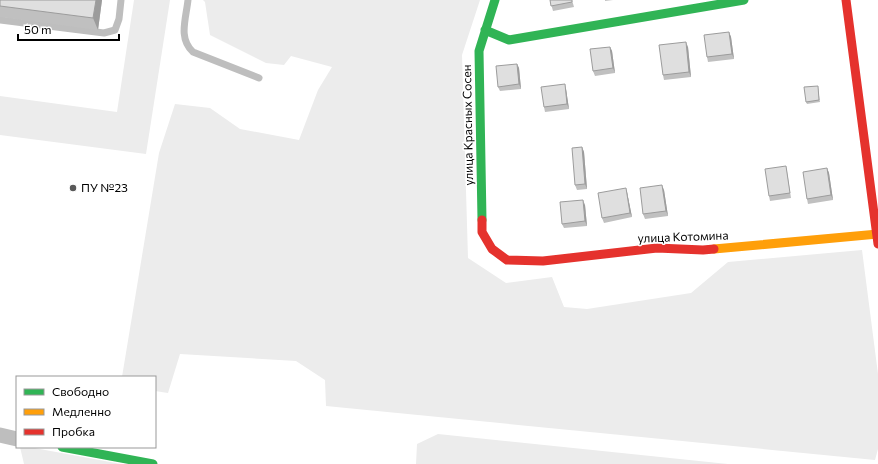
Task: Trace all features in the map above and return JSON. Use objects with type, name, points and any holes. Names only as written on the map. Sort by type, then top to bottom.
[{"type":"street","name":"улица Красных Сосен","points":[[492,249],[482,232],[479,51],[495,0]]},
{"type":"street","points":[[486,30],[509,40],[744,0]]},
{"type":"street","points":[[846,0],[878,237]]},
{"type":"street","name":"улица Котомина","points":[[492,249],[507,260],[543,261],[657,248],[704,250],[878,237]]},
{"type":"street","points":[[0,436],[16,439]]},
{"type":"street","points":[[67,448],[153,464]]},
{"type":"lane","points":[[0,20],[104,33],[115,30],[119,19],[121,0]]},
{"type":"lane","points":[[188,0],[183,37],[187,47],[193,52],[259,78]]},
{"type":"shaded area","points":[[134,0],[170,0],[146,154],[0,135],[0,96],[117,112]]},
{"type":"shaded area","points":[[203,0],[480,0],[462,55],[468,258],[506,283],[552,277],[564,307],[587,309],[691,293],[728,262],[862,250],[878,374],[878,449],[875,460],[326,406],[325,380],[296,361],[180,354],[168,393],[156,391],[156,376],[122,376],[159,153],[175,104],[210,108],[240,129],[299,140],[318,90],[332,67],[291,56],[284,65],[266,63],[210,35],[205,2]]},
{"type":"shaded area","points":[[438,434],[728,464],[416,464],[417,444]]},
{"type":"shaded area","points":[[20,448],[34,448],[121,464],[24,464]]},
{"type":"building","points":[[0,0],[96,0],[93,18],[0,6]]},
{"type":"building","points":[[550,0],[572,0],[572,2],[551,6]]},
{"type":"building","points":[[729,32],[732,54],[707,57],[704,35]]},
{"type":"building","points":[[686,42],[689,72],[663,75],[659,45]]},
{"type":"building","points":[[610,47],[613,68],[593,71],[590,49]]},
{"type":"building","points":[[517,64],[519,84],[498,87],[496,66]]},
{"type":"building","points":[[565,84],[567,104],[544,107],[541,87]]},
{"type":"building","points":[[818,86],[819,100],[806,102],[804,87]]},
{"type":"building","points":[[582,147],[585,184],[575,185],[572,148]]},
{"type":"building","points":[[786,166],[790,193],[769,196],[765,169]]},
{"type":"building","points":[[827,168],[831,195],[807,199],[803,172]]},
{"type":"building","points":[[662,185],[666,211],[643,214],[640,188]]},
{"type":"building","points":[[626,188],[630,213],[602,218],[598,193]]},
{"type":"building","points":[[583,200],[585,221],[562,224],[560,202]]},
{"type":"traffic: fast","points":[[482,220],[479,51],[495,0]]},
{"type":"traffic: fast","points":[[485,30],[509,40],[744,0]]},
{"type":"traffic: fast","points":[[67,448],[153,464]]},
{"type":"traffic: slow","points":[[714,249],[878,234]]},
{"type":"traffic: jam","points":[[846,0],[878,244]]},
{"type":"traffic: jam","points":[[482,220],[482,232],[492,249],[507,260],[543,261],[657,248],[714,249]]},
{"type":"place","name":"ПУ №23","points":[[73,188]]}]
